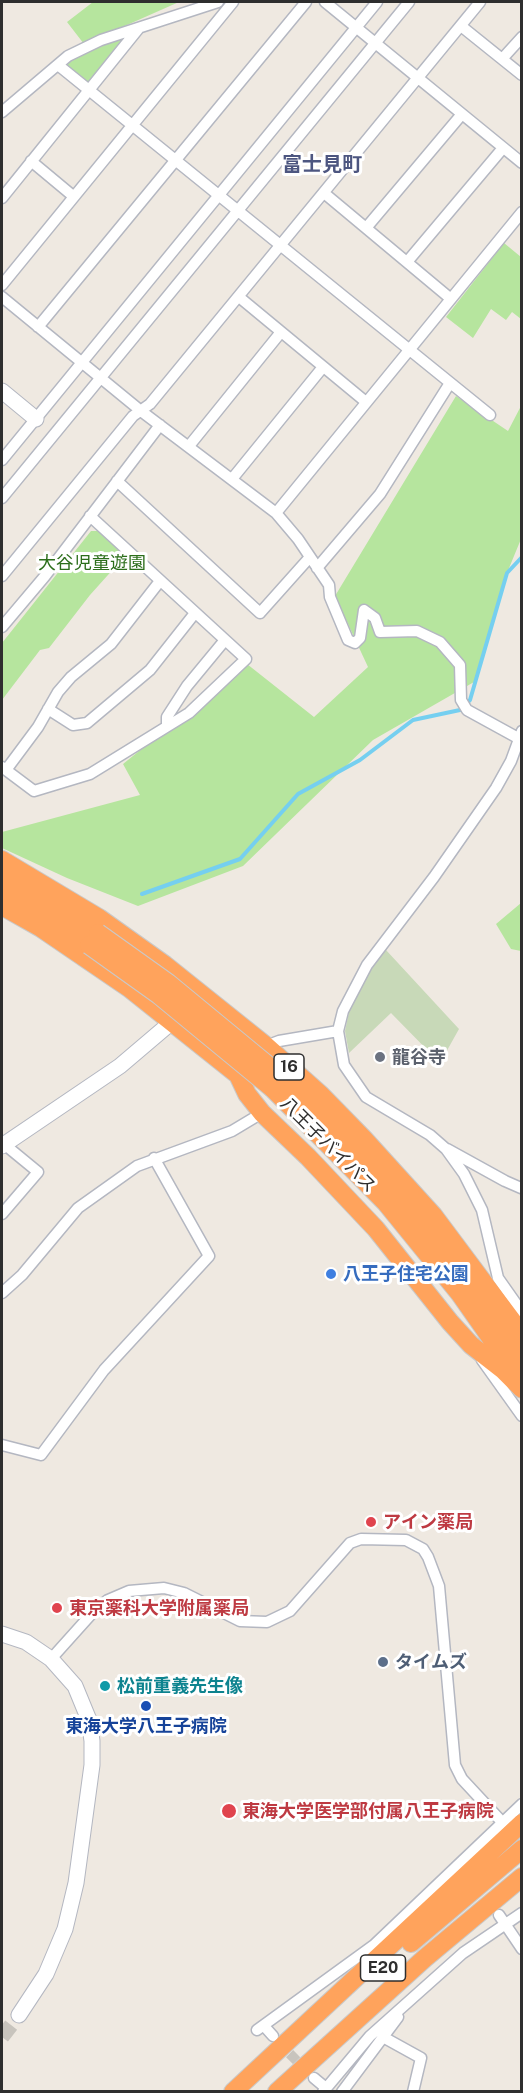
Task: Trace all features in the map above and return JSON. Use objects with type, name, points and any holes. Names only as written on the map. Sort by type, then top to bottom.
[{"type":"highway","name":"16","points":[[2,860],[99,918],[202,993],[265,1045],[321,1095],[401,1179],[520,1321]]},
{"type":"highway","name":"八王子バイパス","points":[[2,874],[94,939],[159,995],[277,1083],[400,1198],[456,1265],[522,1356]]},
{"type":"highway","name":"八王子バイパス","points":[[2,891],[94,939]]},
{"type":"highway","points":[[2,906],[85,958],[172,1022],[238,1075],[247,1094],[262,1113],[308,1156],[369,1221],[471,1345],[503,1370],[522,1389]]},
{"type":"highway","name":"八王子バイパス","points":[[277,1083],[417,1239],[466,1302],[522,1383]]},
{"type":"highway","points":[[417,1239],[423,1257],[449,1295],[465,1324],[471,1345]]},
{"type":"highway","points":[[233,2091],[522,1823]]},
{"type":"highway","name":"E20","points":[[248,2091],[373,1977],[522,1849]]},
{"type":"highway","name":"E20","points":[[277,2091],[410,1971],[522,1877]]},
{"type":"street","points":[[2,112],[68,56],[101,40],[218,2]]},
{"type":"street","points":[[2,285],[233,2]]},
{"type":"street","points":[[38,327],[306,2]]},
{"type":"street","points":[[325,2],[522,163]]},
{"type":"street","points":[[2,460],[377,2]]},
{"type":"street","points":[[2,498],[409,2]]},
{"type":"street","points":[[2,576],[133,416],[150,404],[480,2]]},
{"type":"street","points":[[461,26],[522,75]]},
{"type":"street","points":[[2,198],[140,27]]},
{"type":"street","points":[[502,59],[522,37]]},
{"type":"street","points":[[58,65],[490,416]]},
{"type":"street","points":[[366,228],[462,114]]},
{"type":"street","points":[[407,262],[503,148]]},
{"type":"street","points":[[31,161],[73,196]]},
{"type":"street","points":[[324,192],[451,299]]},
{"type":"street","points":[[276,513],[522,212]]},
{"type":"street","points":[[2,297],[141,411],[276,513],[329,585],[330,597],[348,640],[355,643],[360,638],[364,610],[375,618],[380,632],[417,631],[440,642],[460,665],[461,700],[467,710],[520,734],[511,760],[496,788],[434,877],[367,965],[343,1011],[339,1031],[344,1065],[366,1097],[412,1123],[446,1149],[521,1188]]},
{"type":"street","points":[[238,297],[366,402]]},
{"type":"street","points":[[189,446],[281,332]]},
{"type":"street","points":[[232,479],[323,367]]},
{"type":"street","points":[[317,568],[380,494],[450,383]]},
{"type":"street","points":[[2,391],[36,418]]},
{"type":"street","points":[[2,627],[45,576],[160,425]]},
{"type":"street","points":[[117,481],[260,613],[310,557]]},
{"type":"street","points":[[90,516],[246,659],[189,713],[110,764],[90,774],[34,791],[4,769],[71,677],[111,644],[160,581]]},
{"type":"street","points":[[48,709],[73,724],[87,723],[150,670],[195,613]]},
{"type":"street","points":[[167,726],[167,717],[187,686],[225,640]]},
{"type":"street","points":[[2,1214],[38,1172],[3,1145],[111,1072],[172,1022],[202,993]]},
{"type":"street","points":[[238,1075],[265,1045],[339,1031]]},
{"type":"street","points":[[2,1293],[22,1275],[78,1208],[137,1166],[232,1131],[262,1113]]},
{"type":"street","points":[[446,1149],[468,1182],[482,1210],[498,1278],[520,1321]]},
{"type":"street","points":[[2,1445],[41,1455],[104,1370],[209,1256],[154,1158]]},
{"type":"street","points":[[471,1345],[522,1416]]},
{"type":"street","points":[[51,1659],[95,1610],[108,1600],[129,1591],[164,1588],[184,1593],[240,1621],[267,1622],[290,1611],[341,1550],[356,1540],[406,1540],[423,1549],[439,1586],[455,1765],[462,1779],[502,1822]]},
{"type":"street","points":[[2,1634],[26,1642],[51,1659],[75,1686],[84,1703],[92,1741],[92,1765],[76,1883],[65,1929],[46,1974],[19,2015]]},
{"type":"street","points":[[273,2036],[261,2028],[374,1945],[522,1803]]},
{"type":"street","points":[[314,2078],[324,2090],[370,2036],[463,1953],[522,1913]]},
{"type":"street","points":[[499,1915],[522,1949]]},
{"type":"street","points":[[342,2091],[409,2002]]},
{"type":"street","points":[[383,2037],[421,2058],[413,2091]]},
{"type":"green space","points":[[93,2],[179,2],[84,44],[67,22]]},
{"type":"green space","points":[[140,27],[90,90],[58,65]]},
{"type":"green space","points":[[504,243],[521,257],[521,319],[512,312],[506,320],[491,309],[473,338],[446,317]]},
{"type":"green space","points":[[456,396],[508,431],[521,406],[521,539],[507,573],[474,682],[373,740],[243,866],[138,906],[67,878],[2,848],[2,832],[140,795],[123,764],[247,664],[314,717],[368,667],[335,596]]},
{"type":"green space","name":"大谷児童遊園","points":[[91,531],[100,531],[125,556],[90,595],[49,648],[40,650],[2,700],[2,643]]},
{"type":"green space","points":[[521,903],[521,951],[511,949],[496,924]]},
{"type":"green space","points":[[386,950],[459,1029],[440,1063],[391,1013],[349,1053],[345,1031],[350,1007],[365,975]]},
{"type":"waterway","points":[[142,894],[240,859],[298,794],[360,760],[413,720],[460,710],[470,700],[507,573],[522,557]]},
{"type":"tunnel","points":[[2,2037],[19,2015]]},
{"type":"tunnel","points":[[279,2043],[306,2070]]},
{"type":"place","name":"龍谷寺","points":[[380,1057]]},
{"type":"place","name":"八王子住宅公園","points":[[331,1274]]},
{"type":"place","name":"アイン薬局","points":[[371,1522]]},
{"type":"place","name":"東京薬科大学附属薬局","points":[[57,1608]]},
{"type":"place","name":"タイムズ","points":[[383,1662]]},
{"type":"place","name":"松前重義先生像","points":[[105,1686]]},
{"type":"place","name":"東海大学八王子病院","points":[[146,1706]]},
{"type":"place","name":"東海大学医学部付属八王子病院","points":[[229,1811]]},
{"type":"district","name":"富士見町","points":[[322,165]]}]
